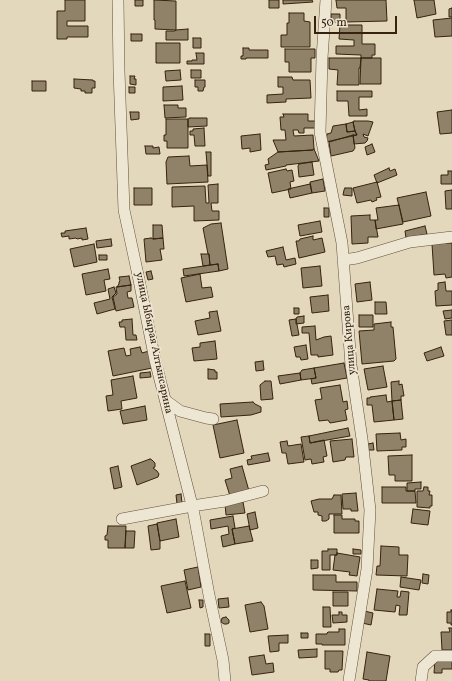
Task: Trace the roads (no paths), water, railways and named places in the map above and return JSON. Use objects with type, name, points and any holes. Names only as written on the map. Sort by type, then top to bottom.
[{"type":"street","name":"улица Ыбырая Алтынсарина","points":[[118,0],[124,210],[155,360],[192,506],[223,660],[225,681]]},
{"type":"street","name":"улица Кирова","points":[[326,0],[322,58],[320,132],[342,243],[351,365],[370,510],[366,570],[350,681]]},
{"type":"street","points":[[343,260],[357,258],[410,242],[452,237]]},
{"type":"street","points":[[165,400],[180,411],[213,419]]},
{"type":"street","points":[[122,519],[224,501],[262,491]]},
{"type":"street","points":[[421,681],[422,667],[435,656],[452,656]]},
{"type":"street","points":[[342,681],[350,681]]}]
